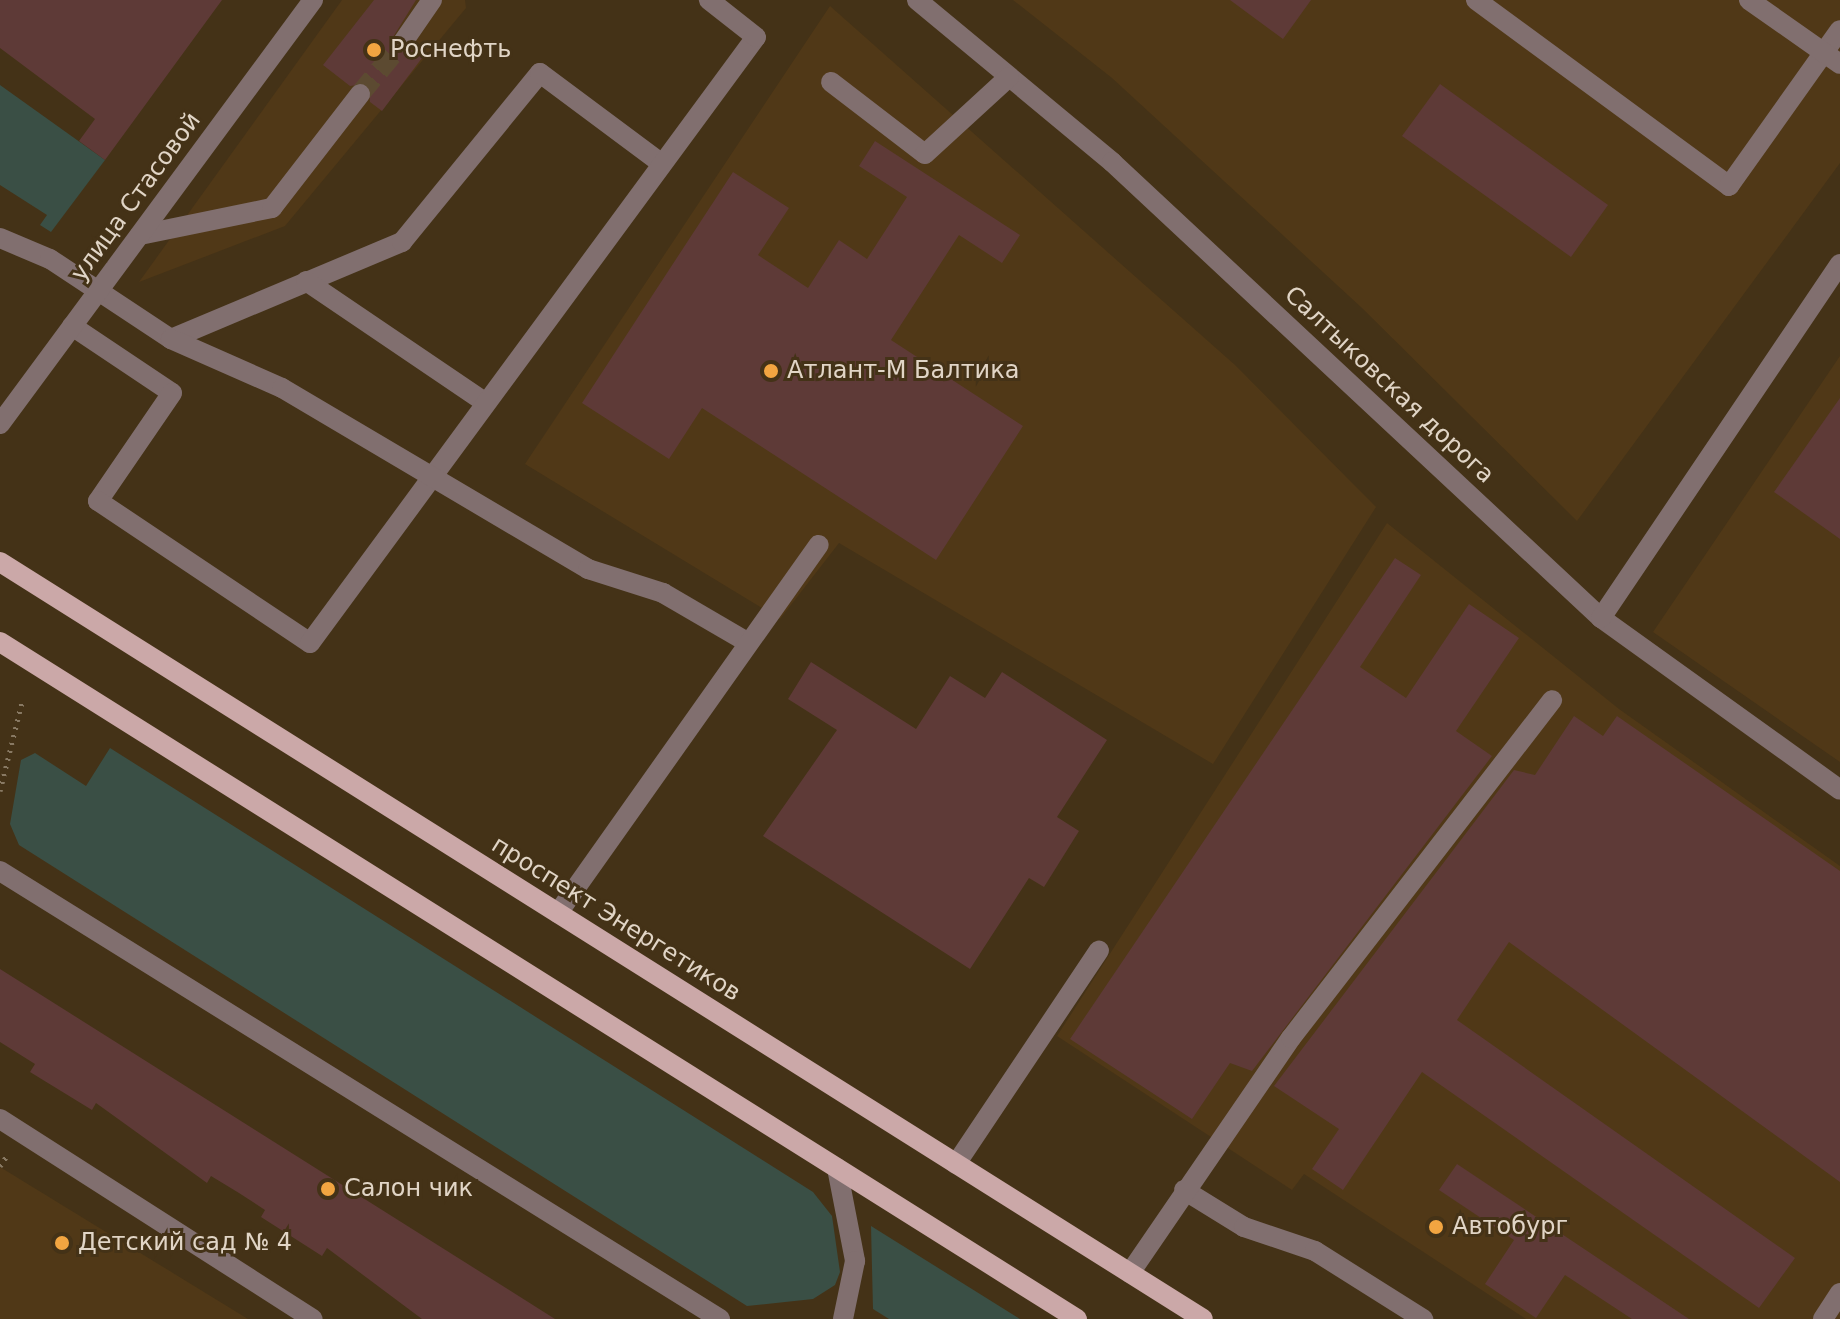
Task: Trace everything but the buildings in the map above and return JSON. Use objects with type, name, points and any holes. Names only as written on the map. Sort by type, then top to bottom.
[{"type":"main road","name":"проспект Энергетиков","points":[[0,562],[1203,1319]]},
{"type":"main road","points":[[0,642],[1077,1319]]},
{"type":"street","name":"улица Стасовой","points":[[0,424],[313,0]]},
{"type":"street","points":[[403,42],[432,0]]},
{"type":"street","points":[[72,326],[172,393],[98,501],[310,643],[756,37],[709,0]]},
{"type":"street","name":"Салтыковская дорога","points":[[917,0],[1112,162],[1601,618],[1840,790]]},
{"type":"street","points":[[1476,0],[1729,186],[1832,58],[1840,30]]},
{"type":"street","points":[[1749,0],[1832,58]]},
{"type":"street","points":[[171,339],[402,242],[540,73],[662,164]]},
{"type":"street","points":[[831,82],[925,154],[1009,77]]},
{"type":"street","points":[[140,235],[272,208],[360,94]]},
{"type":"street","points":[[0,238],[99,291],[171,339],[282,388],[588,569],[663,593],[749,643]]},
{"type":"street","points":[[1601,618],[1840,264]]},
{"type":"street","points":[[306,281],[486,403]]},
{"type":"street","points":[[558,913],[819,545]]},
{"type":"street","points":[[1130,1273],[1184,1190],[1410,878],[1552,700]]},
{"type":"street","points":[[0,871],[720,1319]]},
{"type":"street","points":[[956,1164],[1099,950]]},
{"type":"street","points":[[0,1119],[313,1319]]},
{"type":"street","points":[[837,1168],[855,1261],[848,1317]]},
{"type":"street","points":[[1184,1190],[1244,1227],[1315,1251],[1423,1319]]},
{"type":"street","points":[[1823,1319],[1840,1293]]},
{"type":"path","points":[[0,791],[22,702]]},
{"type":"shaded area","points":[[342,0],[465,0],[466,8],[285,226],[139,282]]},
{"type":"shaded area","points":[[1013,0],[1840,0],[1840,163],[1577,521],[1362,308],[1112,78]]},
{"type":"shaded area","points":[[830,6],[1235,365],[1376,507],[1213,764],[839,543],[780,619],[525,464]]},
{"type":"shaded area","points":[[1840,356],[1840,762],[1653,632]]},
{"type":"shaded area","points":[[1387,523],[1619,709],[1840,866],[1840,1319],[1526,1319],[1304,1174],[1292,1190],[1057,1036]]},
{"type":"shaded area","name":"Детский сад № 4","points":[[0,1167],[248,1319],[0,1319]]},
{"type":"green space","points":[[0,85],[105,160],[51,232],[40,225],[47,215],[0,185]]},
{"type":"green space","points":[[110,748],[813,1192],[832,1216],[840,1272],[835,1285],[813,1299],[747,1306],[19,845],[10,824],[21,760],[35,753],[86,786]]},
{"type":"green space","points":[[871,1226],[1020,1319],[889,1319],[873,1309]]},
{"type":"tunnel","points":[[360,94],[403,42]]},
{"type":"place","name":"Роснефть","points":[[374,50]]},
{"type":"place","name":"Атлант-М Балтика","points":[[771,371]]},
{"type":"place","name":"Салон чик","points":[[328,1189]]},
{"type":"place","name":"Автобург","points":[[1436,1227]]},
{"type":"place","name":"Детский сад № 4","points":[[62,1243]]}]
